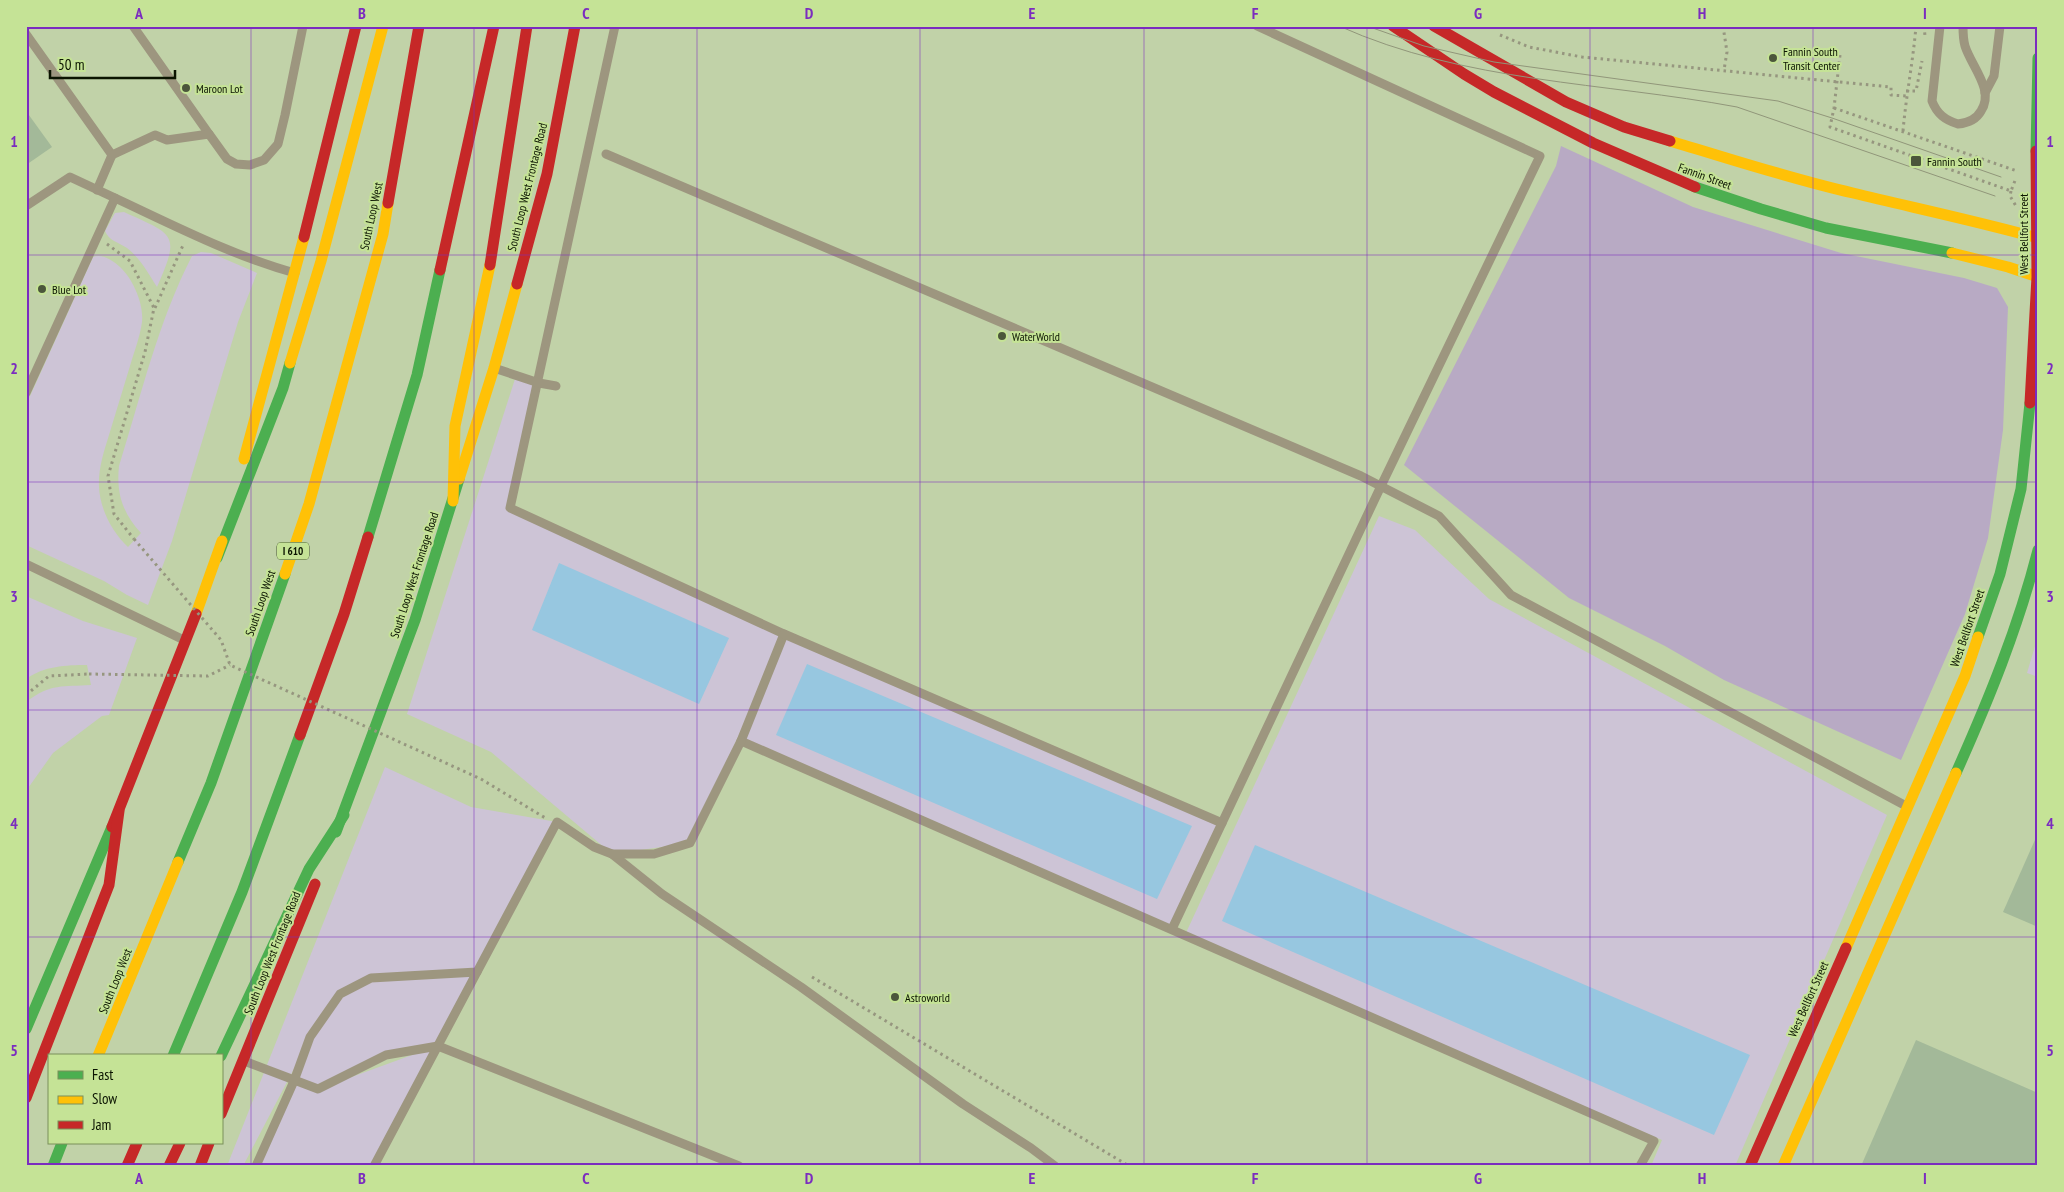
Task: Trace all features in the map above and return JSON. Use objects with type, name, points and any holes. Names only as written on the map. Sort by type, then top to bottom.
[{"type":"main road","points":[[217,558],[295,273],[356,26]]},
{"type":"main road","points":[[27,1026],[119,811],[283,388],[320,261],[383,26]]},
{"type":"main road","name":"South Loop West","points":[[99,1054],[211,783],[309,504],[383,234],[419,26]]},
{"type":"main road","points":[[174,1054],[242,892],[344,614],[417,376],[494,26]]},
{"type":"main road","points":[[453,500],[455,426],[488,275],[527,26]]},
{"type":"main road","name":"South Loop West Frontage Road","points":[[222,1112],[344,815],[415,620],[494,368],[546,174],[575,26]]},
{"type":"main road","name":"Fannin Street","points":[[1393,26],[1476,83],[1576,136],[1668,178],[1795,220],[1977,258],[2037,277]]},
{"type":"main road","name":"Fannin Street","points":[[1434,26],[1566,102],[1624,127],[1776,173],[1852,193],[1975,220],[2037,238]]},
{"type":"main road","name":"West Bellfort Street","points":[[1750,1166],[1965,676],[2000,574],[2021,489],[2032,378],[2037,277],[2036,103],[2038,58]]},
{"type":"main road","points":[[1783,1166],[1994,687],[2025,600],[2038,550]]},
{"type":"main road","points":[[26,1098],[109,885],[119,811]]},
{"type":"main road","points":[[222,1054],[309,869],[344,815]]},
{"type":"main road","points":[[53,1166],[62,1144]]},
{"type":"main road","points":[[127,1166],[137,1144]]},
{"type":"main road","points":[[170,1166],[180,1144]]},
{"type":"main road","points":[[200,1166],[209,1144]]},
{"type":"lane","points":[[133,26],[227,159],[236,164],[250,164],[264,160],[278,144],[303,26]]},
{"type":"lane","points":[[615,26],[539,383],[510,508],[784,634],[1222,823]]},
{"type":"lane","points":[[1172,929],[1381,486],[1540,156],[1257,26]]},
{"type":"lane","points":[[1940,26],[1932,93],[1935,108],[1946,120],[1958,124],[1964,123],[1980,114],[1985,103],[1985,94],[1965,47],[1963,26]]},
{"type":"lane","points":[[1985,94],[1994,76],[2000,26]]},
{"type":"lane","points":[[26,34],[112,155]]},
{"type":"lane","points":[[97,190],[112,155],[155,135],[167,140],[210,134]]},
{"type":"lane","points":[[606,154],[1381,486],[1439,516],[1511,595],[1908,807]]},
{"type":"lane","points":[[26,206],[70,177],[188,232],[270,266],[295,273]]},
{"type":"lane","points":[[26,393],[115,198]]},
{"type":"lane","points":[[494,368],[539,383],[556,386]]},
{"type":"lane","points":[[26,564],[186,641]]},
{"type":"lane","points":[[612,854],[654,854],[690,843],[741,741],[784,634]]},
{"type":"lane","points":[[741,741],[1654,1141],[1640,1166]]},
{"type":"lane","points":[[374,1166],[557,822],[594,847],[612,854],[662,894],[808,991],[931,1082],[1055,1166]]},
{"type":"lane","points":[[256,1166],[294,1080],[310,1037],[340,994],[371,978],[477,972]]},
{"type":"lane","points":[[243,1060],[318,1089],[386,1055],[438,1046],[739,1166]]},
{"type":"path","points":[[1723,26],[1727,52],[1724,70]]},
{"type":"path","points":[[1903,132],[1906,90],[1912,70],[1916,26]]},
{"type":"path","points":[[1924,26],[1926,41]]},
{"type":"path","points":[[1500,35],[1529,46],[1582,57],[1892,87],[1891,95],[1906,96]]},
{"type":"path","points":[[1840,54],[1830,128],[2011,191]]},
{"type":"path","points":[[1906,90],[1916,92],[1923,58]]},
{"type":"path","points":[[1834,108],[2019,172],[2010,196],[2018,209]]},
{"type":"path","points":[[188,232],[154,308],[145,352],[108,476],[114,514],[220,640],[230,665],[481,779]]},
{"type":"path","points":[[98,238],[130,261],[154,308]]},
{"type":"path","points":[[26,695],[49,676],[89,674],[208,676],[230,665]]},
{"type":"shaded area","points":[[1561,146],[1693,207],[1841,253],[1964,278],[1997,288],[2008,307],[2003,430],[1988,538],[1965,614],[1901,760],[1724,680],[1665,646],[1569,598],[1404,465],[1556,166]]},
{"type":"shaded area","points":[[124,212],[154,226],[168,238],[170,246],[169,256],[157,287],[136,256],[127,248],[111,239],[105,231],[115,213]]},
{"type":"shaded area","points":[[201,252],[211,253],[257,273],[238,322],[172,541],[148,605],[104,581],[26,545],[26,405],[93,257],[100,256],[111,260],[125,272],[137,292],[142,315],[138,339],[103,454],[99,480],[104,512],[112,527],[128,547],[141,533],[125,511],[122,502],[118,476],[119,466],[169,307],[192,256]]},
{"type":"shaded area","points":[[515,379],[539,383],[511,509],[1222,823],[1172,929],[741,741],[776,653],[690,843],[612,854],[491,752],[407,714]]},
{"type":"shaded area","points":[[1379,516],[1415,530],[1489,599],[1887,815],[1735,1166],[1651,1166],[1662,1140],[1185,935]]},
{"type":"shaded area","points":[[26,596],[83,621],[137,638],[109,715],[102,716],[53,753],[26,791],[26,702],[43,692],[57,687],[91,685],[87,665],[48,669],[26,679]]},
{"type":"shaded area","points":[[2038,636],[2038,677],[2027,673]]},
{"type":"shaded area","points":[[385,767],[471,807],[557,822],[374,1166],[256,1166],[308,1042],[243,1166],[227,1166]],"holes":[[[434,1047],[324,1087],[386,1055]]]},
{"type":"water","points":[[559,563],[729,638],[699,704],[532,630]]},
{"type":"water","points":[[807,664],[1192,826],[1157,899],[776,735]]},
{"type":"water","points":[[1255,845],[1750,1055],[1714,1135],[1222,921]]},
{"type":"building","points":[[26,111],[52,147],[26,165]]},
{"type":"building","points":[[2038,833],[2038,927],[2003,912]]},
{"type":"building","points":[[1916,1040],[2038,1093],[2038,1166],[1861,1166]]},
{"type":"tram line","points":[[1339,26],[1387,45],[1485,70],[1737,107],[1995,196]]},
{"type":"tram line","points":[[1367,26],[1424,46],[1494,62],[1778,101],[2001,177]]},
{"type":"traffic: fast","points":[[2036,151],[2038,58]]},
{"type":"traffic: fast","points":[[1695,187],[1826,228],[1952,253]]},
{"type":"traffic: fast","points":[[368,537],[417,375],[440,270]]},
{"type":"traffic: fast","points":[[217,558],[283,388],[290,363]]},
{"type":"traffic: fast","points":[[1978,637],[2000,574],[2021,489],[2030,403]]},
{"type":"traffic: fast","points":[[336,832],[415,620],[459,479]]},
{"type":"traffic: fast","points":[[1956,773],[2002,663],[2038,550]]},
{"type":"traffic: fast","points":[[178,862],[211,783],[285,574]]},
{"type":"traffic: fast","points":[[174,1054],[242,892],[300,735]]},
{"type":"traffic: fast","points":[[222,1054],[309,869],[344,815]]},
{"type":"traffic: fast","points":[[26,1029],[112,827]]},
{"type":"traffic: fast","points":[[53,1166],[62,1144]]},
{"type":"traffic: slow","points":[[290,363],[321,261],[383,26]]},
{"type":"traffic: slow","points":[[1670,141],[1807,182],[2038,238]]},
{"type":"traffic: slow","points":[[285,574],[309,504],[383,234],[388,203]]},
{"type":"traffic: slow","points":[[244,459],[304,237]]},
{"type":"traffic: slow","points":[[1952,253],[2008,267],[2038,277]]},
{"type":"traffic: slow","points":[[453,501],[455,426],[490,265]]},
{"type":"traffic: slow","points":[[459,479],[494,368],[517,284]]},
{"type":"traffic: slow","points":[[196,614],[222,541]]},
{"type":"traffic: slow","points":[[1846,948],[1965,676],[1978,637]]},
{"type":"traffic: slow","points":[[1783,1166],[1956,773]]},
{"type":"traffic: slow","points":[[99,1054],[178,862]]},
{"type":"traffic: jam","points":[[304,237],[356,26]]},
{"type":"traffic: jam","points":[[388,203],[419,26]]},
{"type":"traffic: jam","points":[[440,270],[494,26]]},
{"type":"traffic: jam","points":[[490,265],[527,26]]},
{"type":"traffic: jam","points":[[517,284],[547,174],[575,26]]},
{"type":"traffic: jam","points":[[1393,26],[1494,92],[1593,143],[1695,187]]},
{"type":"traffic: jam","points":[[1434,26],[1566,102],[1624,127],[1670,141]]},
{"type":"traffic: jam","points":[[2030,403],[2037,277],[2036,151]]},
{"type":"traffic: jam","points":[[300,735],[344,614],[368,537]]},
{"type":"traffic: jam","points":[[112,827],[196,614]]},
{"type":"traffic: jam","points":[[26,1098],[109,885],[119,811]]},
{"type":"traffic: jam","points":[[222,1112],[315,884]]},
{"type":"traffic: jam","points":[[1750,1166],[1846,948]]},
{"type":"traffic: jam","points":[[127,1166],[137,1144]]},
{"type":"traffic: jam","points":[[169,1166],[180,1144]]},
{"type":"traffic: jam","points":[[200,1166],[209,1144]]},
{"type":"place","name":"Fannin South Transit Center","points":[[1773,58]]},
{"type":"place","name":"Maroon Lot","points":[[186,88]]},
{"type":"place","name":"Fannin South","points":[[1916,161]]},
{"type":"place","name":"Blue Lot","points":[[42,289]]},
{"type":"place","name":"WaterWorld","points":[[1002,336]]},
{"type":"place","name":"Astroworld","points":[[895,997]]}]
